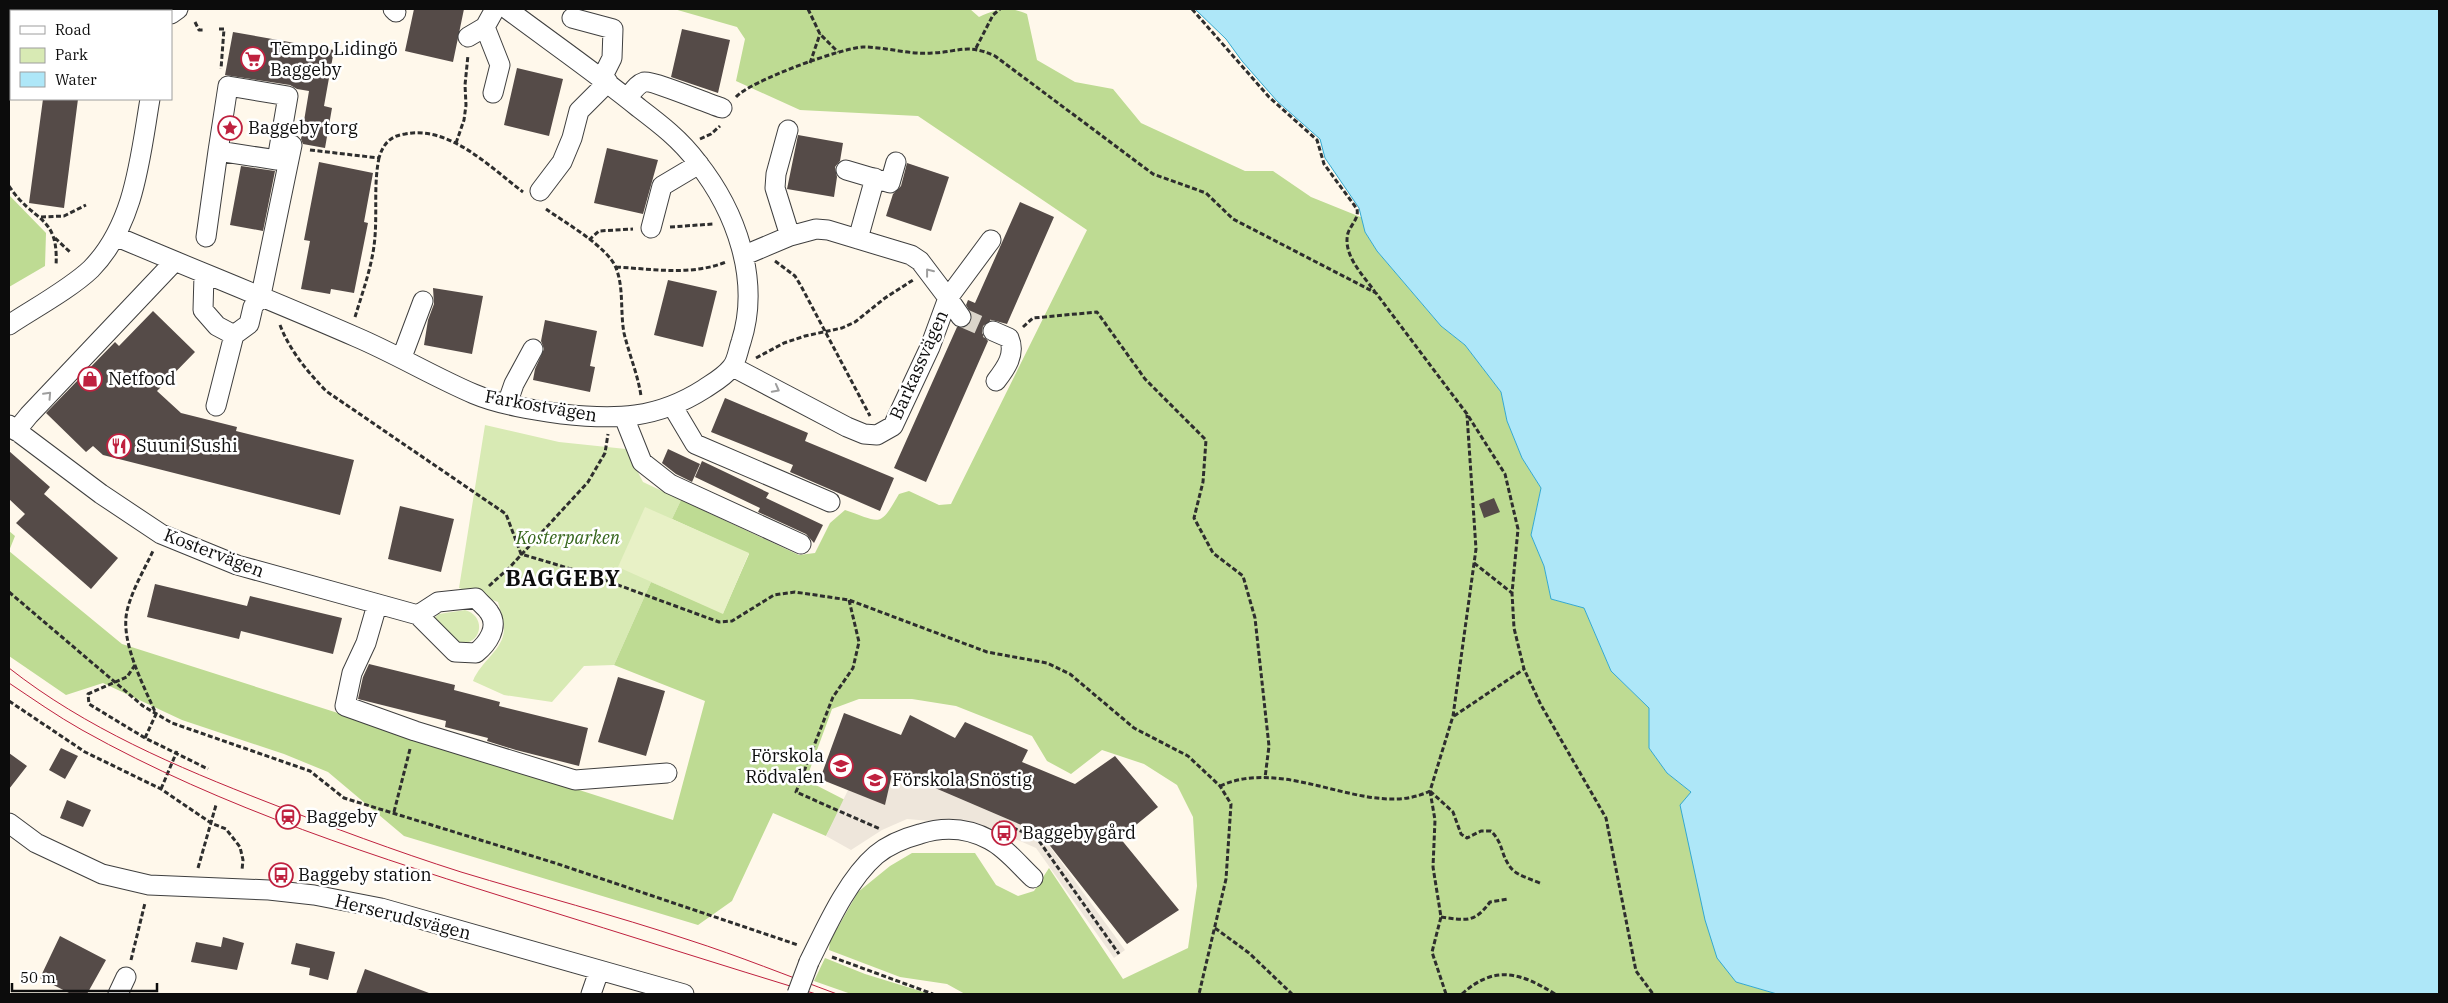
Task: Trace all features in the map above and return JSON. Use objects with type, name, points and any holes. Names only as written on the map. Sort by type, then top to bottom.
[{"type":"street","points":[[468,37],[485,28],[495,9]]},
{"type":"street","points":[[507,9],[524,14],[684,145],[717,190],[745,255],[749,290],[744,333],[736,368]]},
{"type":"street","points":[[534,196],[562,162],[572,138],[579,111],[605,80],[612,58],[613,29],[572,18]]},
{"type":"street","points":[[485,28],[500,64],[493,93]]},
{"type":"street","points":[[627,98],[640,84],[646,81],[655,82],[690,98],[726,111]]},
{"type":"street","points":[[206,237],[218,150],[228,86],[288,96],[278,160],[218,150]]},
{"type":"street","points":[[9,325],[89,270],[115,236],[129,205],[150,100]]},
{"type":"street","points":[[788,130],[776,174],[776,188],[790,236]]},
{"type":"street","points":[[216,406],[234,335],[249,324],[253,307],[261,295],[292,145]]},
{"type":"street","points":[[846,170],[890,183],[896,162]]},
{"type":"street","points":[[651,228],[662,186],[699,164]]},
{"type":"street","points":[[858,239],[875,178]]},
{"type":"street","name":"Barkassvägen","points":[[736,368],[847,427],[864,434],[877,435],[892,426],[930,347],[948,298],[930,273],[911,255],[816,229],[790,236],[745,255]]},
{"type":"street","name":"Farkostvägen","points":[[115,236],[204,275],[261,295],[350,334],[402,357],[476,395],[507,404],[561,413],[624,417],[673,407],[736,368]]},
{"type":"street","points":[[961,316],[948,298],[991,240]]},
{"type":"street","points":[[12,428],[29,415],[174,262]]},
{"type":"street","points":[[204,275],[203,310],[217,326],[234,335]]},
{"type":"street","points":[[402,357],[423,301]]},
{"type":"street","points":[[993,331],[1009,338],[1012,347],[1008,365],[996,381]]},
{"type":"street","points":[[507,404],[514,384],[532,348]]},
{"type":"street","points":[[673,407],[695,444],[830,502]]},
{"type":"street","points":[[624,417],[642,462],[653,472],[670,484],[801,544]]},
{"type":"street","name":"Kostervägen","points":[[12,428],[101,494],[161,534],[236,565],[418,615]]},
{"type":"street","points":[[476,598],[489,612],[493,620],[490,638],[486,645],[476,654],[454,652],[418,615],[438,602],[476,598]]},
{"type":"street","points":[[377,605],[366,643],[352,673],[345,706],[415,731],[575,780],[667,773]]},
{"type":"street","name":"Herserudsvägen","points":[[9,823],[36,843],[80,866],[102,874],[149,885],[269,890],[314,895],[381,908],[684,994]]},
{"type":"street","points":[[797,994],[812,956],[845,895],[876,855],[906,838],[949,828],[971,832],[992,840],[1033,878]]},
{"type":"street","points":[[118,994],[128,970]]},
{"type":"street","points":[[591,994],[599,971]]},
{"type":"path","points":[[808,9],[820,34],[838,52]]},
{"type":"path","points":[[976,48],[993,15],[1000,9]]},
{"type":"path","points":[[1192,9],[1269,97],[1317,140],[1324,164],[1357,208],[1358,215],[1348,234],[1349,254],[1467,414],[1505,474],[1518,529],[1512,593],[1514,628],[1524,669],[1541,705],[1606,818],[1636,971],[1653,994]]},
{"type":"path","points":[[195,22],[199,30],[205,30]]},
{"type":"path","points":[[219,29],[224,29],[220,79],[228,86]]},
{"type":"path","points":[[810,63],[820,34]]},
{"type":"path","points":[[456,143],[464,120],[466,105],[465,85],[468,37]]},
{"type":"path","points":[[684,145],[711,134],[742,91],[774,75],[838,52],[860,47],[894,48],[930,54],[976,48],[995,56],[1153,174],[1206,193],[1233,219],[1376,293]]},
{"type":"path","points":[[350,334],[374,248],[376,224],[374,179],[381,148],[387,141],[399,135],[417,131],[456,143],[534,196],[609,257],[616,267],[620,285],[623,325],[641,392],[643,414]]},
{"type":"path","points":[[292,145],[314,151],[342,152],[379,158]]},
{"type":"path","points":[[9,186],[18,200],[40,217],[55,238],[71,253]]},
{"type":"path","points":[[40,217],[64,216],[86,205]]},
{"type":"path","points":[[55,238],[56,266]]},
{"type":"path","points":[[767,245],[776,262],[788,270],[802,286],[853,385],[864,402],[877,435]]},
{"type":"path","points":[[616,267],[686,271],[710,268],[745,255]]},
{"type":"path","points":[[736,368],[784,343],[842,328],[855,322],[901,287],[930,273]]},
{"type":"path","points":[[278,303],[278,321],[284,337],[306,370],[326,391],[506,514],[521,554]]},
{"type":"path","points":[[1017,332],[1033,318],[1096,312],[1145,379],[1206,440],[1203,482],[1194,518],[1212,553],[1243,576],[1255,618],[1269,746],[1265,778]]},
{"type":"path","points":[[1446,994],[1432,952],[1441,917],[1433,867],[1435,820],[1430,791],[1454,716],[1476,549],[1467,414]]},
{"type":"path","points":[[476,598],[521,554],[590,478],[605,453],[608,437]]},
{"type":"path","points":[[145,738],[156,714],[135,664],[126,626],[127,613],[131,599],[161,534]]},
{"type":"path","points":[[521,554],[588,574],[719,622],[732,621],[774,595],[795,592],[849,600],[987,652],[1047,663],[1070,674],[1134,728],[1188,756],[1220,786],[1231,804],[1226,879],[1199,994]]},
{"type":"path","points":[[1474,563],[1512,593]]},
{"type":"path","points":[[9,592],[143,706],[156,714],[180,726],[310,771],[344,798],[556,863],[812,956],[933,994]]},
{"type":"path","points":[[849,600],[859,642],[853,668],[833,697],[796,792],[882,830],[906,838]]},
{"type":"path","points":[[135,664],[127,677],[88,694],[89,704],[145,738],[177,752],[208,769]]},
{"type":"path","points":[[1454,716],[1524,669]]},
{"type":"path","points":[[9,701],[85,752],[161,789],[211,823],[226,829],[237,842],[243,860],[242,876]]},
{"type":"path","points":[[394,812],[415,731]]},
{"type":"path","points":[[161,789],[177,752]]},
{"type":"path","points":[[1220,786],[1233,780],[1288,778],[1377,799],[1417,797],[1430,791]]},
{"type":"path","points":[[1430,791],[1453,812],[1462,834],[1467,838],[1481,831],[1491,831],[1500,840],[1502,854],[1512,870],[1542,884]]},
{"type":"path","points":[[192,888],[216,805]]},
{"type":"path","points":[[971,832],[993,821],[1037,838],[1119,954]]},
{"type":"path","points":[[128,970],[149,885]]},
{"type":"path","points":[[1441,917],[1468,921],[1482,914],[1490,902],[1508,899]]},
{"type":"path","points":[[1215,928],[1249,952],[1292,994]]},
{"type":"path","points":[[1462,994],[1471,986],[1498,974],[1531,979],[1555,994]]},
{"type":"green space","points":[[674,9],[970,9],[979,17],[991,12],[1008,9],[1014,10],[1027,14],[1037,60],[1075,82],[1113,89],[1141,123],[1245,171],[1273,171],[1311,197],[1363,218],[1365,232],[1377,251],[1441,326],[1465,345],[1501,392],[1507,421],[1522,458],[1541,488],[1531,535],[1544,566],[1551,599],[1584,608],[1611,671],[1649,708],[1649,748],[1667,773],[1691,792],[1736,982],[1777,994],[965,994],[947,984],[900,977],[829,950],[830,941],[858,892],[890,866],[912,853],[975,853],[996,885],[1018,896],[1034,891],[1049,868],[1123,979],[1188,948],[1197,886],[1193,817],[1177,785],[1144,764],[1102,750],[1071,774],[1047,761],[1032,736],[956,706],[912,699],[859,699],[832,709],[806,780],[845,800],[826,836],[773,813],[732,901],[698,925],[404,836],[328,772],[284,754],[182,720],[103,683],[66,695],[9,656],[9,551],[122,644],[673,820],[705,701],[614,665],[651,582],[723,613],[749,554],[672,519],[681,500],[799,555],[815,553],[830,523],[845,510],[878,520],[883,518],[899,494],[909,491],[939,505],[951,504],[1087,230],[918,116],[800,110],[736,81],[745,39],[737,27]]},
{"type":"green space","points":[[9,195],[46,233],[45,266],[9,287]]},
{"type":"green space","name":"Kosterparken","points":[[485,425],[559,442],[626,449],[643,482],[681,500],[672,519],[723,614],[651,582],[614,665],[584,666],[552,702],[504,695],[473,681],[481,667],[500,644],[504,630],[498,602],[459,588]]},
{"type":"green space","points":[[645,507],[749,553],[723,614],[618,567]]},
{"type":"green space","points":[[9,531],[15,536],[9,551]]},
{"type":"green space","points":[[465,610],[477,618],[479,630],[473,640],[467,643],[459,643],[433,619],[439,614]]},
{"type":"green space","points":[[825,958],[865,974],[930,994],[851,994],[814,981]]},
{"type":"shaded area","points":[[893,770],[1040,833],[1125,950],[1114,958],[1036,848],[1013,838],[953,823],[907,819],[882,830],[851,850],[826,836],[848,790],[885,804]]},
{"type":"water","points":[[1195,9],[2439,9],[2439,994],[1777,994],[1736,982],[1717,958],[1705,920],[1680,805],[1691,792],[1667,773],[1649,748],[1649,708],[1611,671],[1584,608],[1551,599],[1544,566],[1531,535],[1541,488],[1522,458],[1507,421],[1501,392],[1465,345],[1441,326],[1377,251],[1365,232],[1359,208],[1325,158],[1320,139],[1277,101],[1242,61],[1226,39]]},
{"type":"building","points":[[414,9],[464,9],[453,62],[405,51]]},
{"type":"building","points":[[682,29],[730,40],[718,93],[671,77]]},
{"type":"building","points":[[233,32],[334,50],[324,106],[332,108],[325,148],[303,144],[301,139],[309,91],[297,89],[290,85],[225,75]]},
{"type":"building","points":[[517,68],[563,79],[549,136],[504,125]]},
{"type":"building","points":[[43,100],[78,100],[64,208],[29,203]]},
{"type":"building","points":[[798,135],[843,143],[840,161],[835,167],[837,177],[834,197],[787,189]]},
{"type":"building","points":[[607,148],[658,160],[643,214],[594,203]]},
{"type":"building","points":[[319,162],[373,173],[364,222],[368,223],[354,293],[331,289],[330,294],[301,289],[310,241],[304,240]]},
{"type":"building","points":[[907,163],[949,177],[931,231],[886,216],[893,194],[901,186]]},
{"type":"building","points":[[241,166],[275,171],[263,231],[230,225]]},
{"type":"building","points":[[1020,202],[1054,217],[1007,324],[992,320],[983,326],[982,333],[988,341],[926,482],[894,468],[957,327],[967,326],[971,321],[972,316],[966,305],[968,300],[975,303]]},
{"type":"building","points":[[668,280],[717,291],[703,347],[654,335]]},
{"type":"building","points":[[433,288],[483,296],[472,354],[424,345],[428,320],[434,304]]},
{"type":"building","points":[[153,311],[195,352],[157,391],[181,413],[237,427],[236,431],[354,460],[340,515],[103,455],[93,446],[86,452],[46,413],[115,342],[119,346]]},
{"type":"building","points":[[545,320],[597,331],[590,366],[595,367],[590,392],[533,380],[535,369],[544,349],[541,341]]},
{"type":"building","points":[[725,398],[808,433],[805,441],[894,478],[880,511],[790,472],[793,465],[711,432]]},
{"type":"building","points":[[668,449],[700,464],[692,482],[676,474],[662,463]]},
{"type":"building","points":[[9,451],[50,487],[44,494],[118,558],[91,589],[16,523],[25,514],[9,499]]},
{"type":"building","points":[[702,461],[769,493],[766,498],[823,525],[814,543],[806,534],[758,512],[760,508],[695,477]]},
{"type":"building","points":[[1494,498],[1500,512],[1484,518],[1479,504]]},
{"type":"building","points":[[400,506],[454,519],[441,572],[388,559]]},
{"type":"building","points":[[155,584],[247,606],[250,596],[342,618],[333,654],[241,631],[239,639],[147,617]]},
{"type":"building","points":[[369,664],[455,685],[454,690],[500,702],[499,706],[588,728],[579,766],[516,750],[487,741],[488,738],[445,727],[446,721],[358,699],[363,677]]},
{"type":"building","points":[[618,677],[665,691],[646,756],[598,742]]},
{"type":"building","points":[[844,713],[901,735],[910,715],[955,738],[965,722],[1028,750],[1022,762],[1075,784],[1115,756],[1158,807],[1120,838],[1179,910],[1127,944],[1040,833],[893,770],[885,805],[820,779]]},
{"type":"building","points":[[61,748],[78,756],[65,779],[49,770]]},
{"type":"building","points":[[9,753],[27,766],[9,789]]},
{"type":"building","points":[[67,800],[91,810],[83,827],[60,818]]},
{"type":"building","points":[[60,936],[106,960],[87,994],[71,994],[40,978]]},
{"type":"building","points":[[223,937],[244,943],[237,970],[191,962],[196,942],[221,947]]},
{"type":"building","points":[[296,943],[335,952],[328,980],[309,975],[310,968],[291,964]]},
{"type":"building","points":[[365,969],[429,993],[429,994],[356,994]]},
{"type":"tunnel","points":[[961,317],[993,331]]},
{"type":"tram line","points":[[9,668],[38,690],[100,728],[199,775],[267,802],[363,839],[436,864],[661,931],[837,994]]},
{"type":"tram line","points":[[9,683],[73,725],[136,758],[190,784],[303,830],[475,888],[816,994]]},
{"type":"place","name":"Tempo Lidingö Baggeby","points":[[253,59]]},
{"type":"place","name":"Baggeby torg","points":[[230,128]]},
{"type":"place","name":"Netfood","points":[[90,379]]},
{"type":"place","name":"Suuni Sushi","points":[[119,446]]},
{"type":"place","name":"Förskola Rödvalen","points":[[841,766]]},
{"type":"place","name":"Förskola Snöstig","points":[[875,780]]},
{"type":"place","name":"Baggeby","points":[[288,817]]},
{"type":"place","name":"Baggeby gård","points":[[1004,833]]},
{"type":"place","name":"Baggeby station","points":[[281,875]]},
{"type":"district","name":"BAGGEBY","points":[[563,578]]}]
